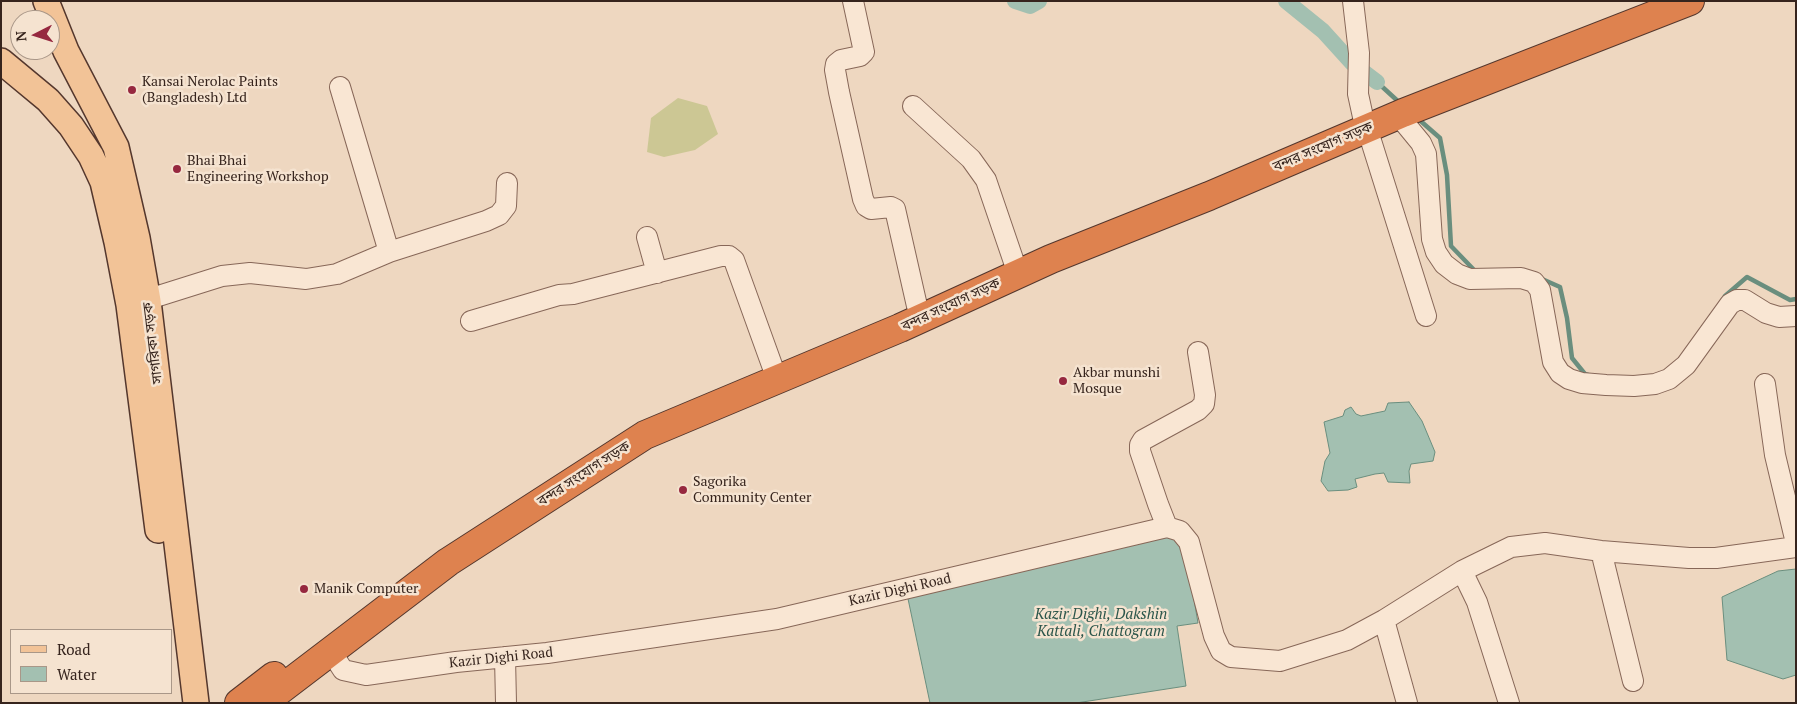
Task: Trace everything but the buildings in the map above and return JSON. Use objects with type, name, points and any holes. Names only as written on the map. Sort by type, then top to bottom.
[{"type":"highway","name":"বন্দর সংযোগ সড়ক","points":[[263,703],[330,650],[448,562],[645,435],[900,328],[1051,259],[1209,196],[1638,1]]},
{"type":"highway","name":"বন্দর সংযোগ সড়ক","points":[[239,703],[417,566],[619,435],[1015,264],[1392,112],[1690,1]]},
{"type":"main road","name":"সাগরিকা সড়ক","points":[[46,1],[66,51],[116,146],[137,238],[138,303],[171,629]]},
{"type":"main road","name":"সাগরিকা সড়ক","points":[[1,61],[48,100],[71,126],[91,156],[103,182],[117,242],[138,303],[196,703]]},
{"type":"main road","name":"সাগরিকা সড়ক","points":[[172,640],[180,703]]},
{"type":"street","points":[[853,1],[864,52],[860,56],[841,60],[836,64],[835,70],[839,92],[862,199],[866,206],[871,209],[891,207],[895,210],[917,306]]},
{"type":"street","points":[[1353,1],[1359,53],[1358,94],[1392,112],[1421,143],[1426,154],[1432,239],[1436,252],[1444,264],[1457,274],[1470,279],[1521,278],[1534,282],[1540,290],[1553,362],[1560,373],[1569,379],[1598,384],[1634,386],[1655,384],[1669,379],[1686,365],[1730,304],[1737,300],[1745,300],[1766,313],[1779,317],[1796,316]]},
{"type":"street","points":[[340,87],[389,252]]},
{"type":"street","points":[[913,106],[971,159],[986,180],[1015,264]]},
{"type":"street","points":[[1392,112],[1426,316]]},
{"type":"street","points":[[138,303],[222,276],[250,273],[306,279],[337,274],[389,252],[486,221],[499,215],[506,206],[507,183]]},
{"type":"street","points":[[647,237],[657,273]]},
{"type":"street","points":[[471,321],[558,295],[573,294],[721,256],[729,256],[734,260],[773,368]]},
{"type":"street","points":[[1198,352],[1205,395],[1204,404],[1198,410],[1143,440],[1140,445],[1140,451],[1167,527],[1180,531],[1189,542],[1214,636],[1220,650],[1231,657],[1280,661],[1347,640],[1384,620],[1462,571],[1511,547],[1545,543],[1601,551],[1689,558],[1716,558],[1796,545],[1775,455],[1765,384]]},
{"type":"street","name":"Kazir Dighi Road","points":[[330,650],[343,670],[366,675],[456,662],[547,653],[776,618],[1167,527]]},
{"type":"street","points":[[1601,551],[1633,681]]},
{"type":"street","points":[[1462,571],[1477,602],[1510,703]]},
{"type":"street","points":[[1384,620],[1407,703]]},
{"type":"street","points":[[505,657],[506,703]]},
{"type":"shaded area","points":[[678,98],[707,106],[718,134],[695,150],[664,157],[647,152],[651,118]]},
{"type":"water","points":[[1409,402],[1422,421],[1435,452],[1433,461],[1411,464],[1409,471],[1410,483],[1388,482],[1384,473],[1355,479],[1357,487],[1348,490],[1328,491],[1321,481],[1325,461],[1330,453],[1324,422],[1343,416],[1345,410],[1351,407],[1356,414],[1361,416],[1385,411],[1388,403]]},
{"type":"water","name":"Kazir Dighi, Dakshin Kattali, Chattogram","points":[[1167,531],[1185,546],[1198,623],[1177,626],[1186,686],[1076,703],[930,703],[907,594]]},
{"type":"water","points":[[1796,569],[1796,675],[1783,679],[1727,660],[1722,597],[1778,571]]},
{"type":"waterway","points":[[1015,1],[1030,6],[1039,1]]},
{"type":"waterway","points":[[1286,1],[1323,31],[1352,63],[1377,82]]},
{"type":"waterway","points":[[1377,82],[1401,104]]},
{"type":"waterway","points":[[1416,117],[1440,138],[1447,175],[1451,246],[1477,273]]},
{"type":"waterway","points":[[1725,296],[1747,277],[1790,300],[1796,299]]},
{"type":"waterway","points":[[1542,279],[1560,287],[1567,318],[1572,358],[1588,375]]},
{"type":"place","name":"Kansai Nerolac Paints (Bangladesh) Ltd","points":[[132,90]]},
{"type":"place","name":"Bhai Bhai Engineering Workshop","points":[[177,169]]},
{"type":"place","name":"Akbar munshi Mosque","points":[[1063,381]]},
{"type":"place","name":"Sagorika Community Center","points":[[683,490]]},
{"type":"place","name":"Manik Computer","points":[[304,589]]}]
